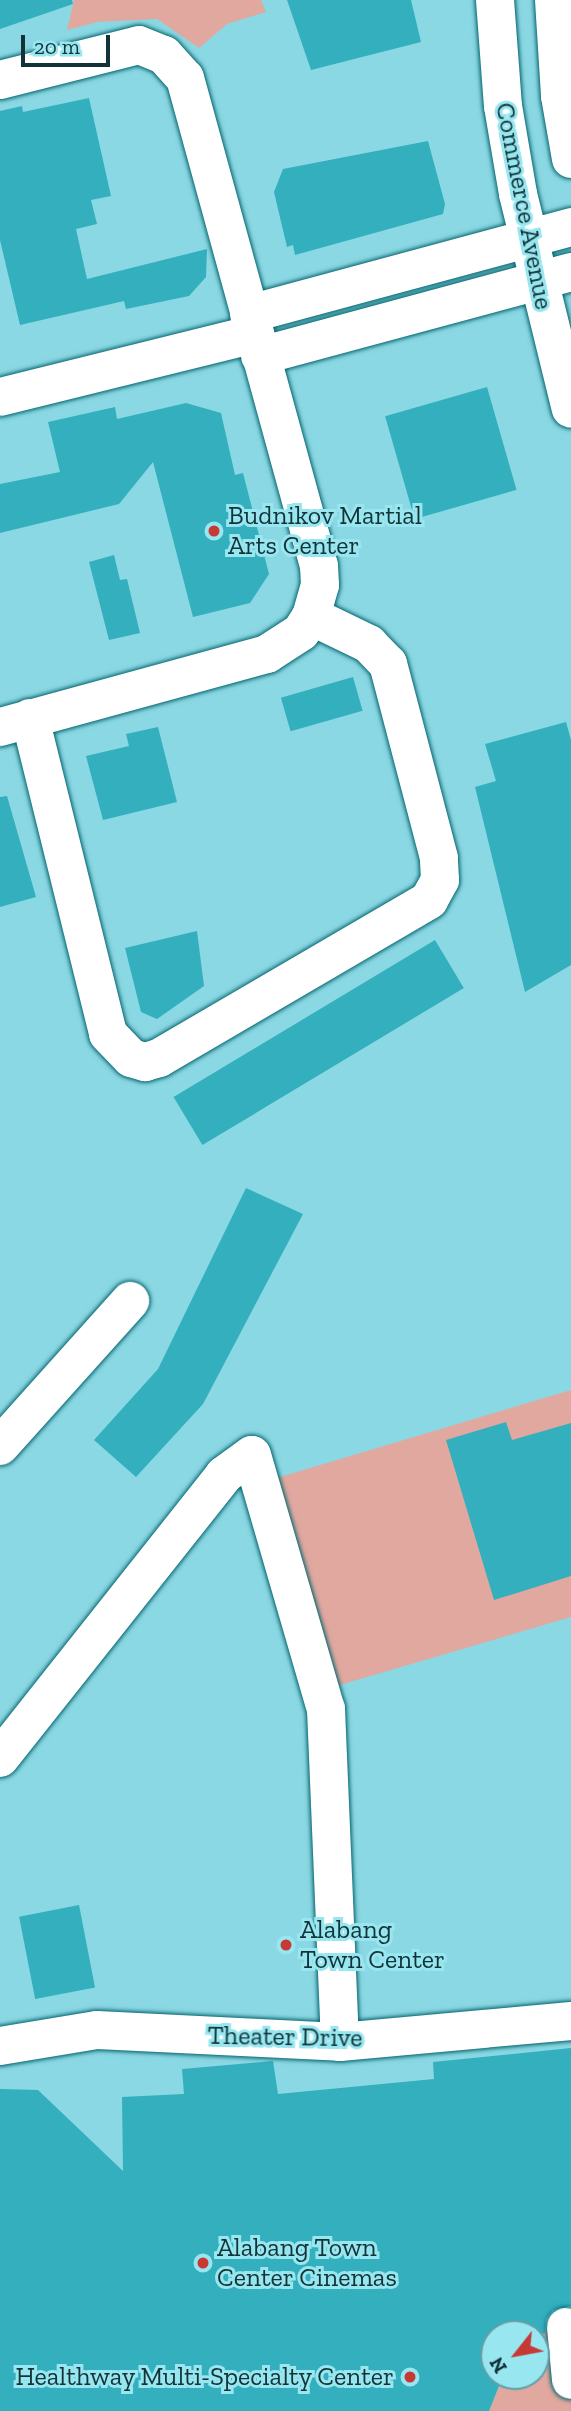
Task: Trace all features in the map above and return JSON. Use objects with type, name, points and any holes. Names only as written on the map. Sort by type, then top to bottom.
[{"type":"street","name":"Commerce Avenue","points":[[495,0],[503,106],[527,238],[554,276],[571,409]]},
{"type":"street","points":[[554,0],[560,96],[571,159]]},
{"type":"street","points":[[0,80],[124,46],[139,45],[164,55],[192,94],[254,335],[319,566],[312,616],[285,646],[267,654],[15,722],[108,1034],[131,1058],[145,1062],[159,1058],[429,900],[440,880],[439,858],[388,664],[369,644],[312,616]]},
{"type":"street","points":[[254,335],[527,238],[571,227]]},
{"type":"street","points":[[0,397],[254,335],[554,276]]},
{"type":"street","points":[[0,1446],[130,1301]]},
{"type":"street","points":[[0,1758],[223,1475],[252,1455],[326,1709],[340,2042]]},
{"type":"street","name":"Theater Drive","points":[[0,2046],[97,2030],[340,2042],[571,2021]]},
{"type":"street","points":[[566,2327],[571,2380]]},
{"type":"shaded area","points":[[74,0],[261,0],[266,12],[227,24],[199,48],[157,19],[98,22],[67,30]]},
{"type":"shaded area","points":[[571,1390],[571,1617],[333,1687],[270,1480]]},
{"type":"shaded area","points":[[571,2327],[571,2411],[489,2411],[497,2390],[550,2390],[550,2331]]},
{"type":"building","points":[[0,0],[72,0],[73,4],[0,29]]},
{"type":"building","points":[[287,0],[411,0],[421,42],[311,70]]},
{"type":"building","points":[[89,98],[111,196],[91,200],[97,224],[76,229],[87,279],[207,249],[206,277],[189,296],[126,309],[124,301],[20,325],[0,240],[0,111],[22,106],[23,112]]},
{"type":"building","points":[[428,141],[445,204],[443,214],[295,255],[293,245],[287,247],[274,192],[283,169]]},
{"type":"building","points":[[487,387],[516,490],[415,519],[385,416]]},
{"type":"building","points":[[186,403],[221,413],[235,475],[243,473],[269,574],[250,603],[193,617],[153,462],[119,504],[0,533],[0,484],[60,472],[48,422],[115,407],[117,419]]},
{"type":"building","points":[[114,555],[120,580],[127,579],[140,633],[109,640],[89,562]]},
{"type":"building","points":[[353,677],[363,711],[291,731],[281,698]]},
{"type":"building","points":[[566,722],[571,740],[571,965],[525,992],[475,787],[496,781],[485,744]]},
{"type":"building","points":[[158,727],[177,802],[103,820],[86,756],[129,746],[126,734]]},
{"type":"building","points":[[7,796],[36,897],[0,907],[0,797]]},
{"type":"building","points":[[197,931],[204,986],[157,1019],[141,1012],[125,948]]},
{"type":"building","points":[[435,940],[464,988],[202,1145],[174,1097]]},
{"type":"building","points":[[246,1188],[303,1214],[203,1404],[136,1477],[94,1440],[158,1369]]},
{"type":"building","points":[[506,1422],[512,1440],[571,1423],[571,1576],[494,1600],[446,1440]]},
{"type":"building","points":[[79,1905],[95,1987],[35,1999],[19,1917]]},
{"type":"building","points":[[571,2048],[571,2306],[553,2310],[546,2320],[480,2320],[480,2390],[497,2390],[489,2411],[0,2411],[0,2089],[38,2090],[123,2171],[122,2097],[184,2094],[182,2069],[273,2061],[278,2094],[434,2079],[433,2062]]},
{"type":"place","name":"Budnikov Martial Arts Center","points":[[214,531]]},
{"type":"place","name":"Alabang Town Center","points":[[286,1945]]},
{"type":"place","name":"Alabang Town Center Cinemas","points":[[203,2263]]},
{"type":"place","name":"Healthway Multi-Specialty Center","points":[[410,2377]]}]
